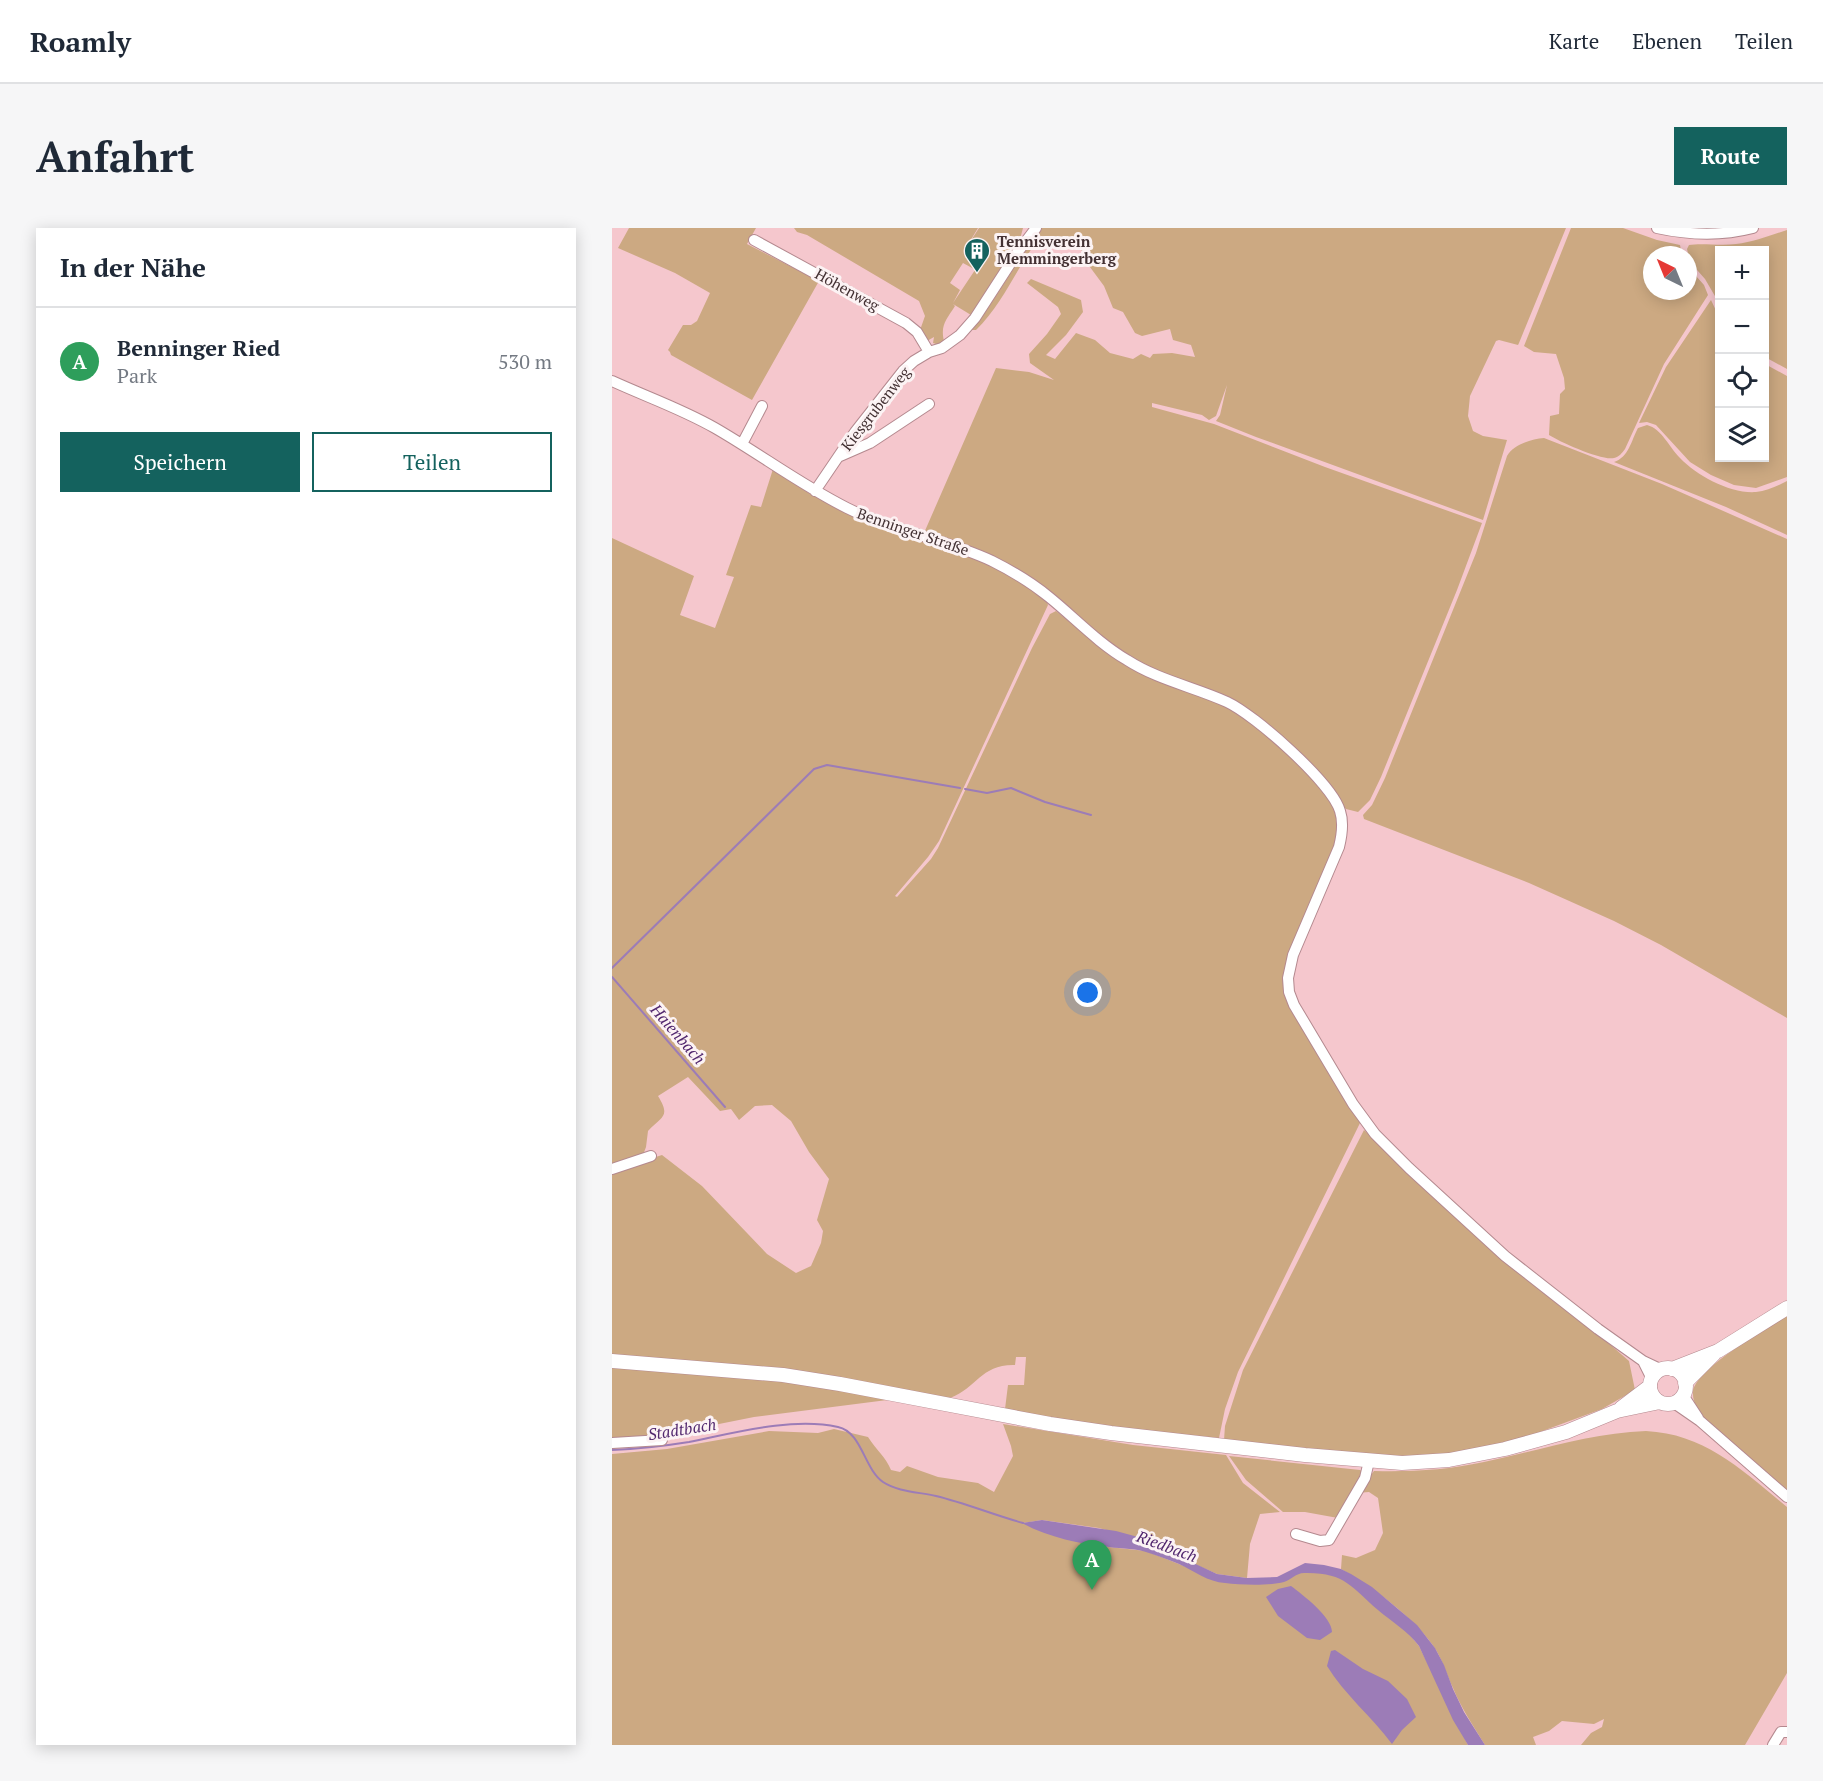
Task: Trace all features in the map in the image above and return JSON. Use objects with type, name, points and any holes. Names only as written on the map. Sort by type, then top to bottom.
[{"type":"main road","points":[[1617,1412],[1659,1376],[1718,1351],[1787,1308]]},
{"type":"main road","points":[[612,1361],[817,1380],[1050,1424],[1111,1433],[1369,1461],[1426,1462],[1477,1455],[1552,1437],[1617,1412],[1675,1396],[1718,1351]]},
{"type":"main road","points":[[1659,1376],[1681,1374],[1675,1396]]},
{"type":"main road","points":[[1659,1376],[1652,1395],[1675,1396]]},
{"type":"street","points":[[1017,253],[1026,228]]},
{"type":"street","name":"Kiesgrubenweg","points":[[815,491],[894,380],[914,361],[929,352],[942,348],[960,335],[975,318],[1036,228]]},
{"type":"street","points":[[1657,228],[1701,234],[1753,228]]},
{"type":"street","name":"Höhenweg","points":[[754,240],[906,323],[917,332],[929,352]]},
{"type":"street","name":"Benninger Straße","points":[[612,381],[685,412],[742,444],[815,491],[876,521],[974,553],[1002,566],[1049,597],[1125,660],[1162,678],[1233,705],[1267,729],[1328,790],[1340,811],[1343,829],[1339,847],[1293,955],[1288,984],[1294,1005],[1353,1104],[1364,1121],[1390,1149],[1493,1246],[1598,1329],[1643,1361],[1659,1376]]},
{"type":"street","points":[[838,458],[870,443],[929,404]]},
{"type":"street","points":[[742,444],[762,406]]},
{"type":"street","points":[[612,1169],[651,1156]]},
{"type":"street","points":[[1675,1396],[1700,1421],[1787,1497]]},
{"type":"street","points":[[612,1443],[662,1440]]},
{"type":"street","points":[[1296,1534],[1320,1541],[1329,1540],[1365,1478],[1369,1461]]},
{"type":"shaded area","points":[[629,228],[756,228],[747,244],[819,281],[752,400],[671,355],[668,350],[683,325],[691,325],[697,321],[710,293],[675,273],[618,248]]},
{"type":"shaded area","points":[[794,228],[978,228],[961,256],[979,228],[1023,228],[1019,243],[971,315],[953,304],[955,306],[944,326],[944,341],[939,345],[933,343],[934,337],[927,341],[919,333],[925,316],[919,301],[807,235],[797,232]],"holes":[[[963,263],[974,269],[977,267],[953,303],[960,290],[950,283]]]},
{"type":"shaded area","points":[[1040,228],[1566,228],[1518,345],[1496,341],[1470,396],[1468,416],[1473,431],[1483,436],[1507,440],[1483,520],[1216,421],[1220,415],[1227,385],[1216,416],[1209,420],[1202,415],[1152,403],[1152,407],[1214,424],[1325,467],[1482,523],[1381,777],[1370,800],[1358,812],[1346,809],[1268,726],[1119,651],[1057,599],[924,533],[996,368],[1029,372],[1054,380],[1030,363],[1029,354],[1061,314],[1058,307],[1027,283],[1031,279],[1081,300],[1083,312],[1066,335],[1046,355],[1055,359],[1076,333],[1095,340],[1110,353],[1133,359],[1141,354],[1150,358],[1153,354],[1172,353],[1195,357],[1191,345],[1173,340],[1170,329],[1142,336],[1135,333],[1123,312],[1113,308],[1104,286],[1087,263],[1091,257],[1060,239],[1039,243],[1037,241],[994,309],[976,330],[970,330],[988,308]]},
{"type":"shaded area","points":[[1571,228],[1623,228],[1680,245],[1643,246],[1643,300],[1697,300],[1697,277],[1704,285],[1708,295],[1664,364],[1625,449],[1614,458],[1591,454],[1549,435],[1550,416],[1559,414],[1560,394],[1565,389],[1564,378],[1556,354],[1534,352],[1524,346]]},
{"type":"shaded area","points":[[1787,230],[1787,369],[1769,359],[1769,246],[1715,246],[1715,296],[1697,270],[1697,246],[1688,246],[1730,245]]},
{"type":"shaded area","points":[[1711,300],[1715,308],[1715,462],[1769,462],[1769,366],[1787,376],[1787,477],[1756,488],[1734,485],[1690,462],[1656,425],[1647,422],[1639,423],[1666,367]]},
{"type":"shaded area","points":[[1647,425],[1661,434],[1687,465],[1725,487],[1756,492],[1787,481],[1787,535],[1726,507],[1614,462],[1619,460],[1629,448],[1638,428]]},
{"type":"shaded area","points":[[1544,438],[1662,484],[1787,539],[1787,1018],[1661,945],[1614,921],[1529,883],[1364,819],[1363,815],[1372,805],[1385,778],[1476,553],[1507,456],[1523,443]]},
{"type":"shaded area","points":[[773,469],[810,494],[982,561],[1021,581],[1048,605],[939,841],[895,896],[897,897],[938,848],[1032,648],[1050,614],[1056,611],[1086,635],[1252,721],[1316,781],[1338,812],[1339,833],[1285,985],[1360,1123],[1238,1372],[1225,1409],[1219,1438],[1076,1423],[1005,1409],[1008,1385],[1024,1385],[1026,1357],[1016,1357],[1015,1365],[994,1368],[950,1398],[612,1355],[612,1171],[662,1155],[702,1186],[767,1254],[796,1273],[811,1266],[821,1243],[823,1231],[817,1220],[829,1179],[809,1152],[791,1121],[772,1105],[755,1106],[739,1120],[731,1109],[720,1111],[688,1077],[658,1096],[664,1108],[663,1116],[648,1131],[643,1155],[612,1166],[612,538],[694,576],[680,615],[715,628],[734,577],[726,575],[751,505],[761,507]]},
{"type":"shaded area","points":[[1364,1130],[1629,1361],[1635,1390],[1602,1409],[1529,1436],[1465,1453],[1389,1458],[1224,1440],[1225,1426],[1243,1370]]},
{"type":"shaded area","points":[[1787,1316],[1787,1491],[1706,1420],[1697,1407],[1693,1391],[1697,1382],[1719,1360]]},
{"type":"shaded area","points":[[612,1365],[774,1380],[895,1399],[754,1417],[659,1436],[612,1439]]},
{"type":"shaded area","points":[[1003,1424],[1133,1445],[1226,1455],[1243,1483],[1280,1512],[1260,1514],[1250,1544],[1247,1578],[1217,1574],[1149,1542],[1099,1528],[1042,1520],[1023,1523],[1090,1545],[1146,1551],[1227,1583],[1259,1583],[1298,1572],[1332,1571],[1378,1605],[1400,1624],[1419,1646],[1468,1745],[612,1745],[612,1454],[667,1449],[769,1431],[818,1433],[834,1429],[868,1437],[891,1470],[900,1472],[907,1466],[938,1477],[978,1483],[994,1492],[1013,1456]]},
{"type":"shaded area","points":[[1646,1431],[1687,1439],[1705,1447],[1739,1468],[1787,1507],[1787,1673],[1745,1745],[1581,1745],[1591,1733],[1602,1727],[1604,1719],[1594,1724],[1562,1721],[1549,1731],[1533,1737],[1536,1745],[1485,1745],[1460,1703],[1436,1650],[1428,1639],[1393,1605],[1341,1569],[1342,1555],[1356,1558],[1375,1550],[1383,1533],[1378,1498],[1369,1492],[1357,1493],[1374,1471],[1415,1471],[1470,1465],[1584,1439]]},
{"type":"shaded area","points":[[1229,1456],[1363,1472],[1338,1518],[1305,1512],[1283,1512],[1246,1480]]},
{"type":"shaded area","points":[[1042,1520],[1116,1531],[1138,1537],[1217,1574],[1247,1578],[1277,1577],[1305,1563],[1341,1569],[1351,1574],[1372,1587],[1417,1625],[1435,1648],[1464,1712],[1485,1745],[1468,1745],[1453,1720],[1415,1641],[1354,1588],[1338,1578],[1318,1573],[1304,1573],[1284,1582],[1270,1584],[1246,1585],[1219,1582],[1144,1551],[1075,1542],[1022,1523]]},
{"type":"shaded area","points":[[1291,1586],[1322,1613],[1331,1626],[1332,1632],[1320,1640],[1307,1638],[1278,1616],[1266,1597],[1278,1589]]},
{"type":"shaded area","points":[[1335,1650],[1363,1669],[1388,1681],[1407,1699],[1416,1717],[1402,1730],[1392,1744],[1327,1666],[1331,1651]]},
{"type":"waterway","points":[[612,968],[814,769],[827,765],[960,788]]},
{"type":"waterway","points":[[965,789],[987,793],[1011,788],[1045,802],[1091,815]]},
{"type":"waterway","name":"Haienbach","points":[[612,977],[725,1107]]},
{"type":"waterway","name":"Riedbach","points":[[612,1450],[680,1443],[783,1425],[820,1424],[838,1427],[846,1430],[858,1443],[871,1469],[883,1482],[902,1490],[947,1499],[1023,1523]]},
{"type":"place","name":"Tennisverein Memmingerberg","points":[[977,274]]},
{"type":"place","name":"Benninger Ried","points":[[1092,1590]]},
{"type":"water label","name":"Stadtbach","points":[[682,1429]]}]
